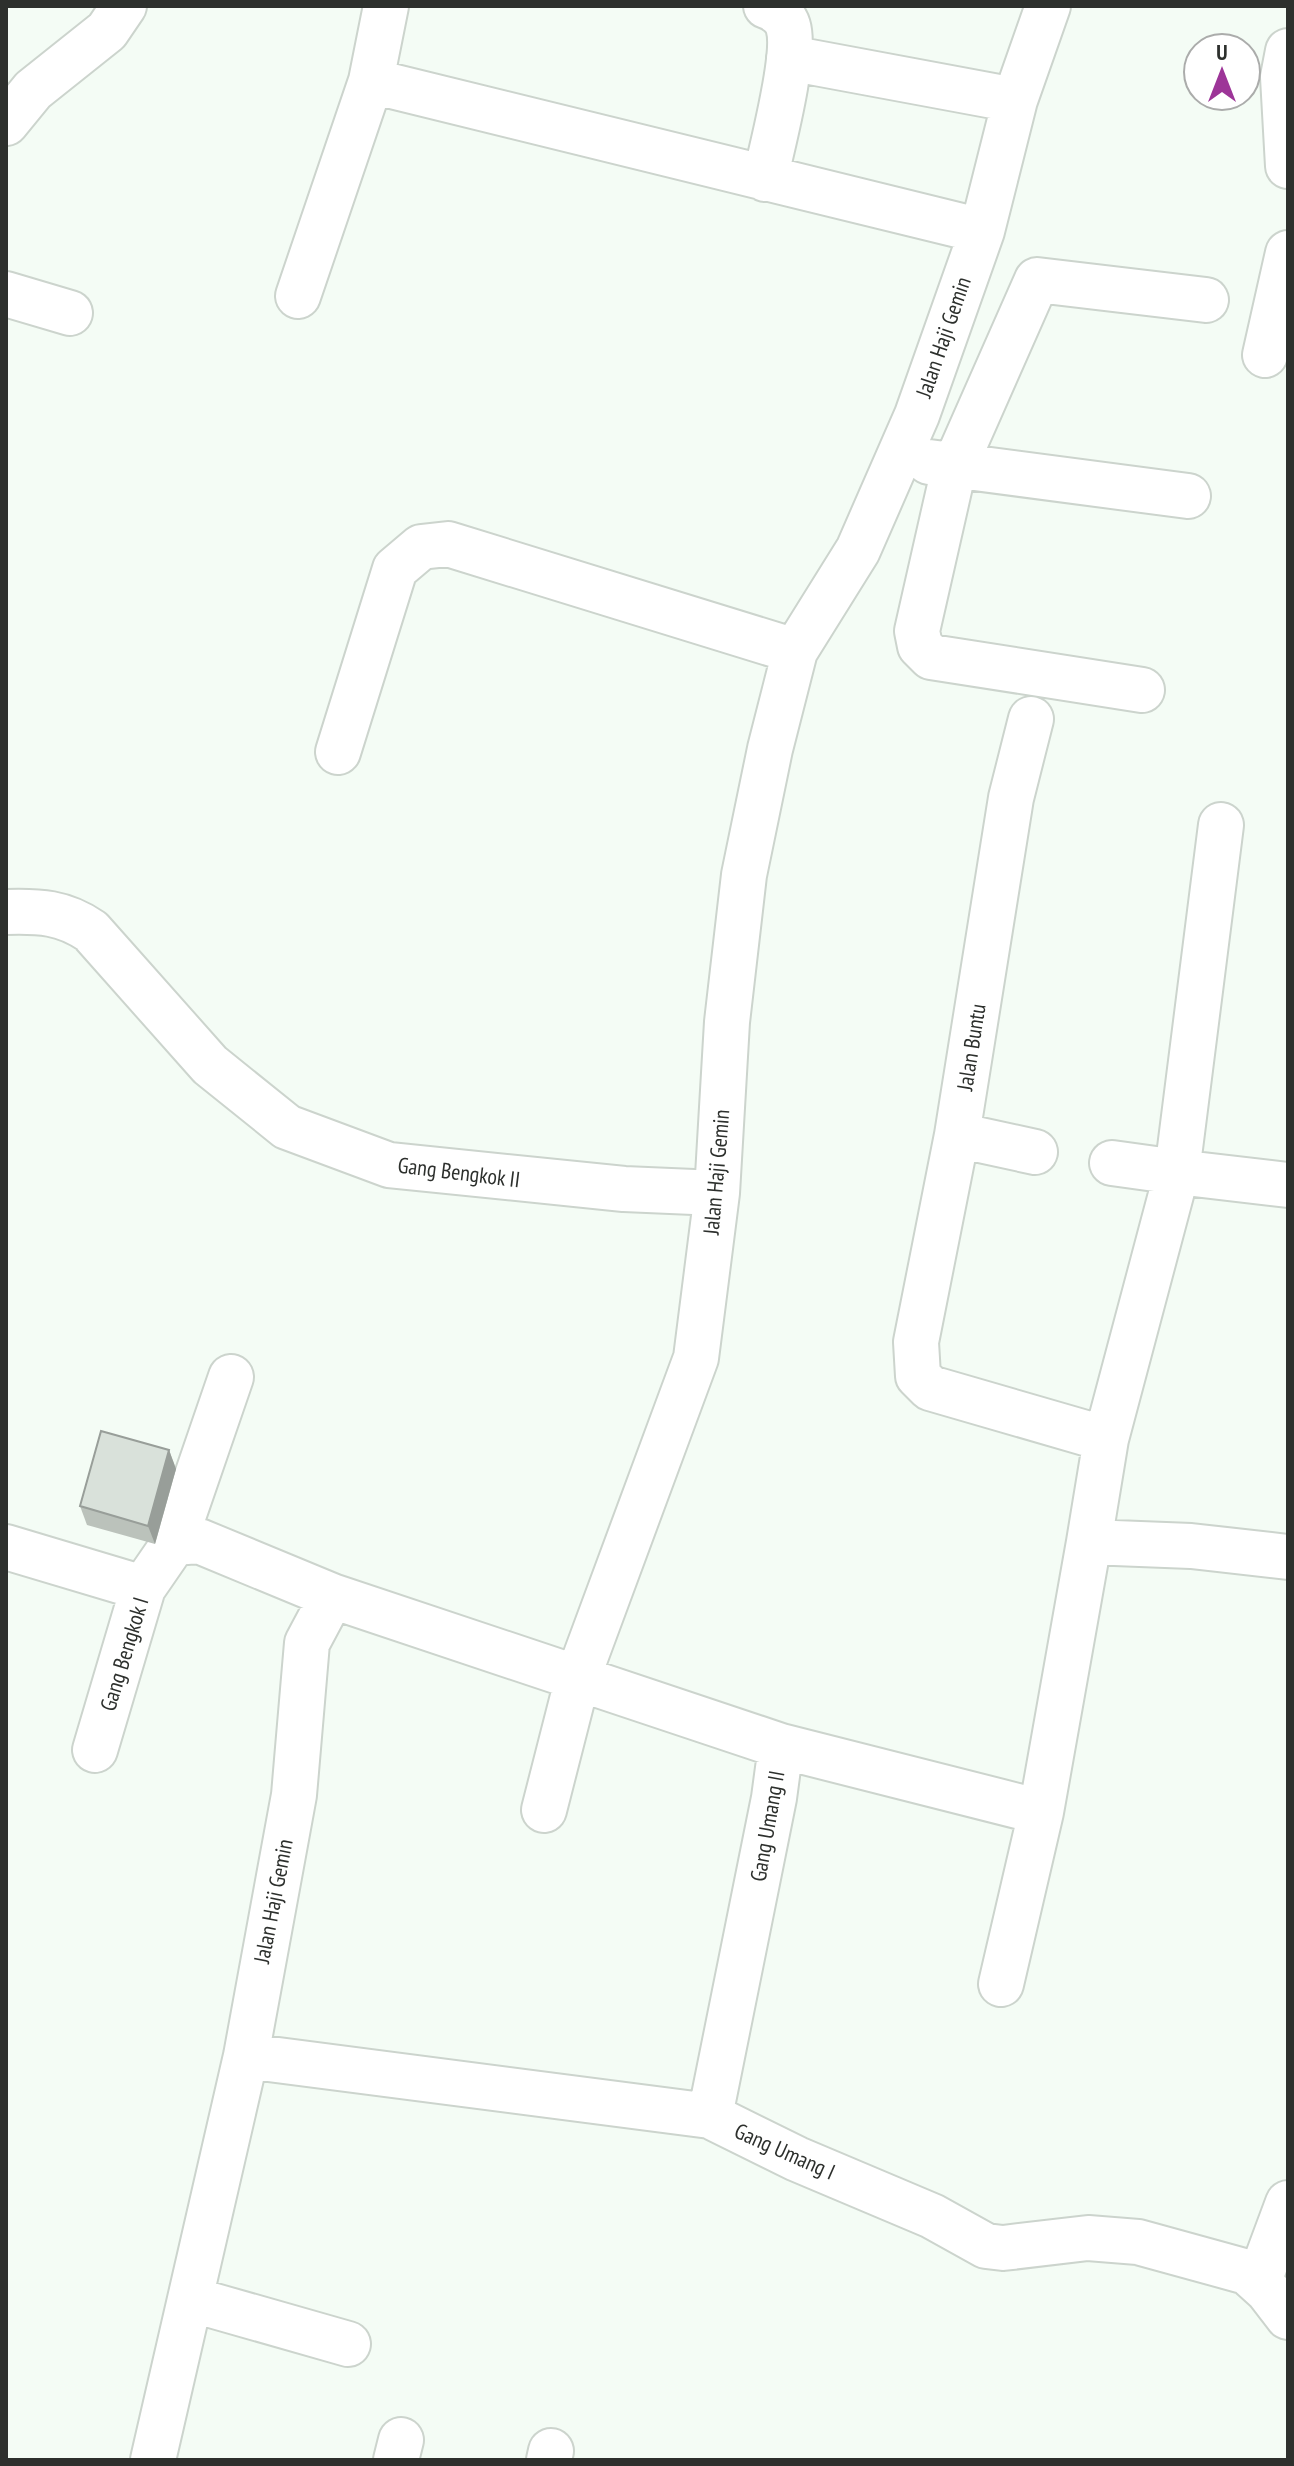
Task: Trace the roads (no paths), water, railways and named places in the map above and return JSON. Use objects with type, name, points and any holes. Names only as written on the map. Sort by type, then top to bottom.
[{"type":"street","points":[[6,123],[33,90],[107,31],[124,6]]},
{"type":"street","points":[[298,296],[371,81],[386,6]]},
{"type":"street","points":[[765,179],[789,58],[789,27],[782,16],[766,6]]},
{"type":"street","name":"Jalan Haji Gemin","points":[[544,1810],[578,1677],[696,1358],[717,1193],[727,1022],[744,875],[770,749],[795,651],[858,550],[917,415],[979,256],[1015,100],[1048,6]]},
{"type":"street","points":[[1288,51],[1283,77],[1288,166]]},
{"type":"street","points":[[789,58],[1015,100]]},
{"type":"street","points":[[371,81],[765,179],[979,256]]},
{"type":"street","points":[[1265,355],[1288,253]]},
{"type":"street","points":[[1142,690],[1036,676],[931,657],[920,646],[917,631],[954,468],[1037,280],[1206,300]]},
{"type":"street","points":[[6,294],[70,313]]},
{"type":"street","points":[[899,456],[954,468],[1188,496]]},
{"type":"street","points":[[338,752],[395,569],[421,547],[448,544],[795,651]]},
{"type":"street","name":"Jalan Buntu","points":[[1031,719],[1011,798],[957,1135],[916,1342],[918,1376],[930,1388],[1106,1439]]},
{"type":"street","points":[[1001,1984],[1041,1812],[1106,1439],[1177,1172],[1221,825]]},
{"type":"street","name":"Gang Bengkok II","points":[[6,912],[45,911],[71,917],[91,931],[210,1065],[287,1127],[389,1165],[592,1187],[717,1193]]},
{"type":"street","points":[[957,1135],[1035,1152]]},
{"type":"street","points":[[1112,1163],[1288,1185]]},
{"type":"street","name":"Gang Bengkok I","points":[[95,1750],[143,1588],[174,1543],[231,1377]]},
{"type":"street","points":[[174,1543],[199,1541],[332,1596],[578,1677]]},
{"type":"street","points":[[1089,1542],[1191,1546],[1288,1557]]},
{"type":"street","points":[[6,1547],[143,1588]]},
{"type":"street","name":"Jalan Haji Gemin","points":[[153,2460],[246,2056],[294,1795],[307,1643],[332,1596]]},
{"type":"street","name":"Gang Umang II","points":[[578,1677],[781,1746],[774,1798],[710,2116]]},
{"type":"street","points":[[781,1746],[1041,1812]]},
{"type":"street","name":"Gang Umang I","points":[[246,2056],[710,2116],[797,2159],[932,2216],[986,2246],[1003,2248],[1088,2238],[1138,2242],[1224,2265],[1259,2281],[1288,2317]]},
{"type":"street","points":[[1259,2281],[1288,2203]]},
{"type":"street","points":[[190,2299],[348,2344]]}]
